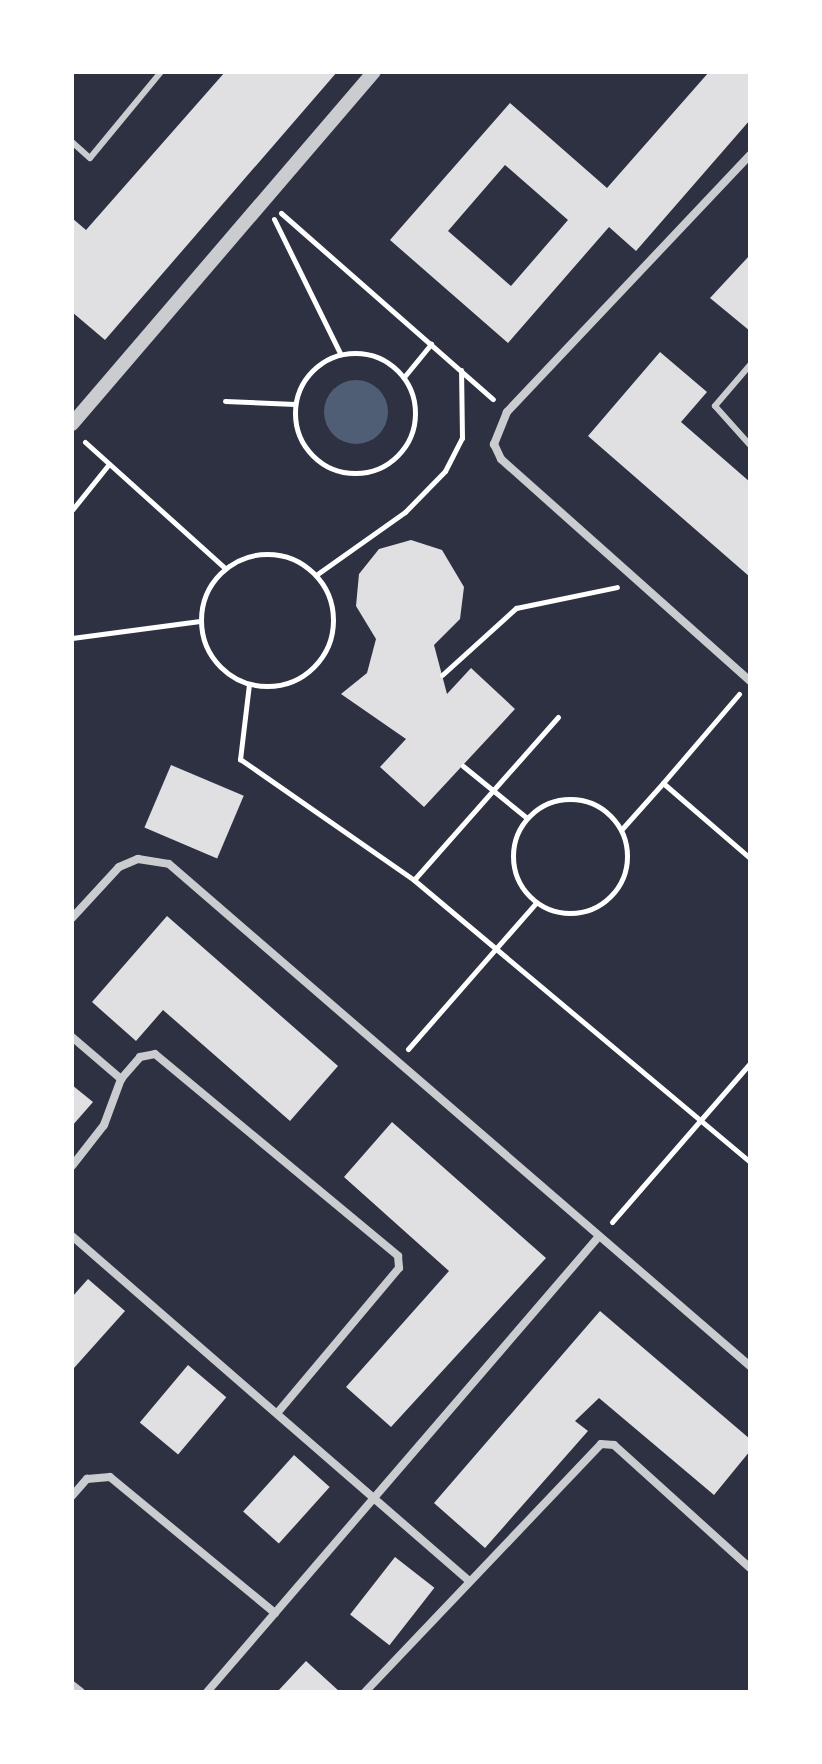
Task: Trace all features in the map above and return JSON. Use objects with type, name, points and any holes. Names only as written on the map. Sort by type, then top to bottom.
[{"type":"street","points":[[72,424],[374,72]]},
{"type":"street","points":[[750,155],[507,412],[494,444],[501,459],[750,681]]},
{"type":"street","points":[[72,918],[105,882],[138,859],[169,864],[598,1238],[750,1366]]},
{"type":"street","points":[[72,1037],[121,1079]]},
{"type":"street","points":[[72,1166],[104,1125],[121,1079],[140,1057],[155,1054],[398,1256],[399,1268],[278,1412]]},
{"type":"street","points":[[72,1236],[468,1580]]},
{"type":"street","points":[[207,1692],[598,1238]]},
{"type":"street","points":[[365,1692],[468,1580],[601,1444],[614,1445],[750,1568]]},
{"type":"street","points":[[72,1496],[87,1479],[110,1477],[275,1613]]},
{"type":"street","points":[[72,1685],[81,1692]]},
{"type":"lane","points":[[72,142],[90,158],[161,72]]},
{"type":"lane","points":[[750,365],[715,406],[750,445]]},
{"type":"path","points":[[265,200],[507,412]]},
{"type":"path","points":[[265,200],[340,354]]},
{"type":"path","points":[[404,377],[431,344]]},
{"type":"path","points":[[340,354],[386,361],[404,377],[415,422],[399,453],[369,472],[346,473],[315,457],[296,428],[295,404],[319,364],[340,354]]},
{"type":"path","points":[[316,575],[405,512],[445,471],[462,438],[461,370]]},
{"type":"path","points":[[225,401],[295,404]]},
{"type":"path","points":[[72,431],[225,568]]},
{"type":"path","points":[[72,510],[109,464]]},
{"type":"path","points":[[282,554],[316,575],[333,613],[324,655],[292,682],[249,684],[214,660],[200,621],[207,592],[225,568],[243,557],[282,554]]},
{"type":"path","points":[[442,675],[516,608],[638,582]]},
{"type":"path","points":[[72,638],[200,621]]},
{"type":"path","points":[[621,830],[750,681]]},
{"type":"path","points":[[249,684],[240,759],[414,880],[750,1162]]},
{"type":"path","points":[[414,880],[558,717]]},
{"type":"path","points":[[463,766],[527,818]]},
{"type":"path","points":[[663,783],[750,858]]},
{"type":"path","points":[[577,800],[607,813],[621,830],[624,873],[598,906],[566,912],[536,903],[513,862],[527,818],[545,804],[577,800]]},
{"type":"path","points":[[397,1062],[536,903]]},
{"type":"path","points":[[598,1238],[750,1063]]},
{"type":"water","points":[[356,380],[379,389],[388,412],[379,435],[356,444],[333,435],[324,412],[333,389]]},
{"type":"building","points":[[225,72],[337,72],[105,340],[72,312],[72,218],[86,230]]},
{"type":"building","points":[[709,72],[750,72],[750,120],[636,251],[609,227],[508,343],[390,240],[510,103],[607,188]],"holes":[[[505,165],[568,220],[511,286],[448,231]]]},
{"type":"building","points":[[750,255],[750,331],[710,298]]},
{"type":"building","points":[[660,352],[707,392],[681,422],[750,482],[750,577],[588,436]]},
{"type":"building","points":[[411,540],[442,550],[464,587],[460,619],[434,645],[447,694],[471,668],[515,709],[424,807],[380,767],[406,739],[341,694],[367,673],[376,639],[356,606],[359,574],[379,549]]},
{"type":"building","points":[[171,765],[244,796],[217,858],[144,828]]},
{"type":"building","points":[[167,916],[338,1066],[290,1121],[163,1010],[136,1041],[92,1002]]},
{"type":"building","points":[[72,1085],[93,1102],[72,1126]]},
{"type":"building","points":[[392,1122],[546,1258],[391,1427],[346,1387],[449,1271],[344,1177]]},
{"type":"building","points":[[88,1279],[125,1311],[74,1368],[72,1297]]},
{"type":"building","points":[[600,1311],[750,1439],[750,1451],[714,1495],[599,1398],[575,1421],[588,1431],[485,1548],[434,1503]]},
{"type":"building","points":[[188,1365],[226,1397],[178,1455],[140,1422]]},
{"type":"building","points":[[294,1455],[330,1487],[279,1544],[243,1511]]},
{"type":"building","points":[[395,1557],[434,1588],[389,1645],[350,1615]]},
{"type":"building","points":[[306,1661],[340,1692],[277,1692]]}]
